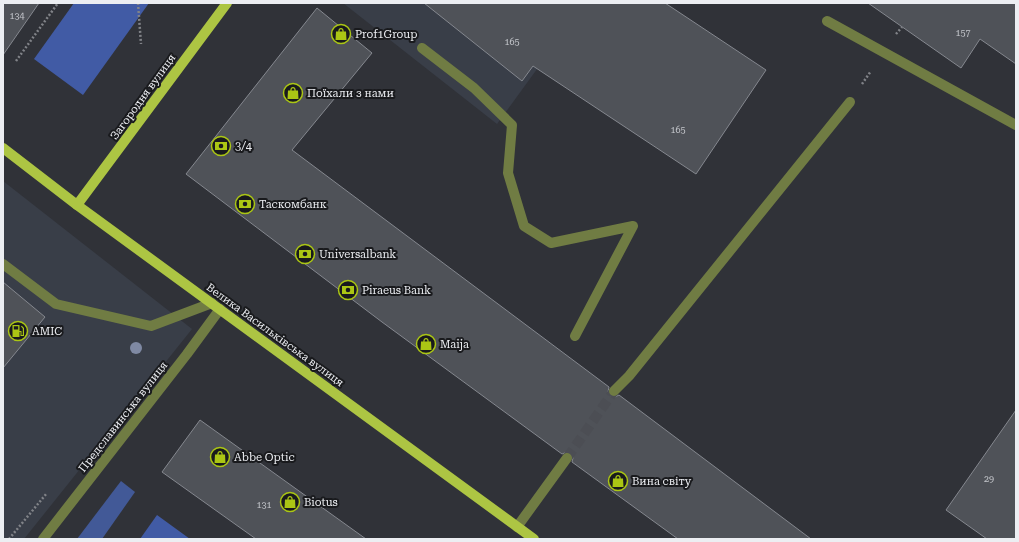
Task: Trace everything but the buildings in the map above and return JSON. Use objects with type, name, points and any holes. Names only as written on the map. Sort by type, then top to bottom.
[{"type":"main road","name":"Загородня вулиця","points":[[77,205],[227,3]]},
{"type":"main road","name":"Велика Васильківська вулиця","points":[[3,148],[77,205],[534,539]]},
{"type":"street","points":[[827,21],[1016,125]]},
{"type":"street","points":[[422,48],[474,88],[512,125],[508,173],[524,226],[551,243],[633,226],[575,336]]},
{"type":"street","points":[[614,391],[629,376],[850,102]]},
{"type":"street","points":[[3,264],[56,304],[151,326],[216,306]]},
{"type":"street","name":"Предславинська вулиця","points":[[43,539],[187,354],[216,306]]},
{"type":"street","points":[[517,527],[567,458]]},
{"type":"path","points":[[16,61],[58,3]]},
{"type":"path","points":[[138,3],[141,44]]},
{"type":"path","points":[[850,102],[885,52]]},
{"type":"shaded area","points":[[74,3],[149,3],[83,95],[34,59]]},
{"type":"shaded area","points":[[343,3],[585,3],[497,124]]},
{"type":"shaded area","points":[[3,181],[192,329],[24,539],[3,539]]},
{"type":"shaded area","points":[[121,481],[135,492],[102,539],[77,539]]},
{"type":"shaded area","points":[[157,515],[190,539],[140,539]]},
{"type":"tunnel","points":[[567,458],[614,391]]},
{"type":"place","name":"Prof1Group","points":[[341,34]]},
{"type":"place","name":"Поїхали з нами","points":[[293,93]]},
{"type":"place","name":"3/4","points":[[221,146]]},
{"type":"place","name":"Таскомбанк","points":[[245,204]]},
{"type":"place","name":"Universalbank","points":[[305,254]]},
{"type":"place","name":"Piraeus Bank","points":[[348,290]]},
{"type":"place","name":"AMIC","points":[[18,331]]},
{"type":"place","name":"Maija","points":[[426,344]]},
{"type":"place","name":"Abbe Optic","points":[[220,457]]},
{"type":"place","name":"Вина світу","points":[[618,481]]},
{"type":"place","name":"Biotus","points":[[290,502]]}]
